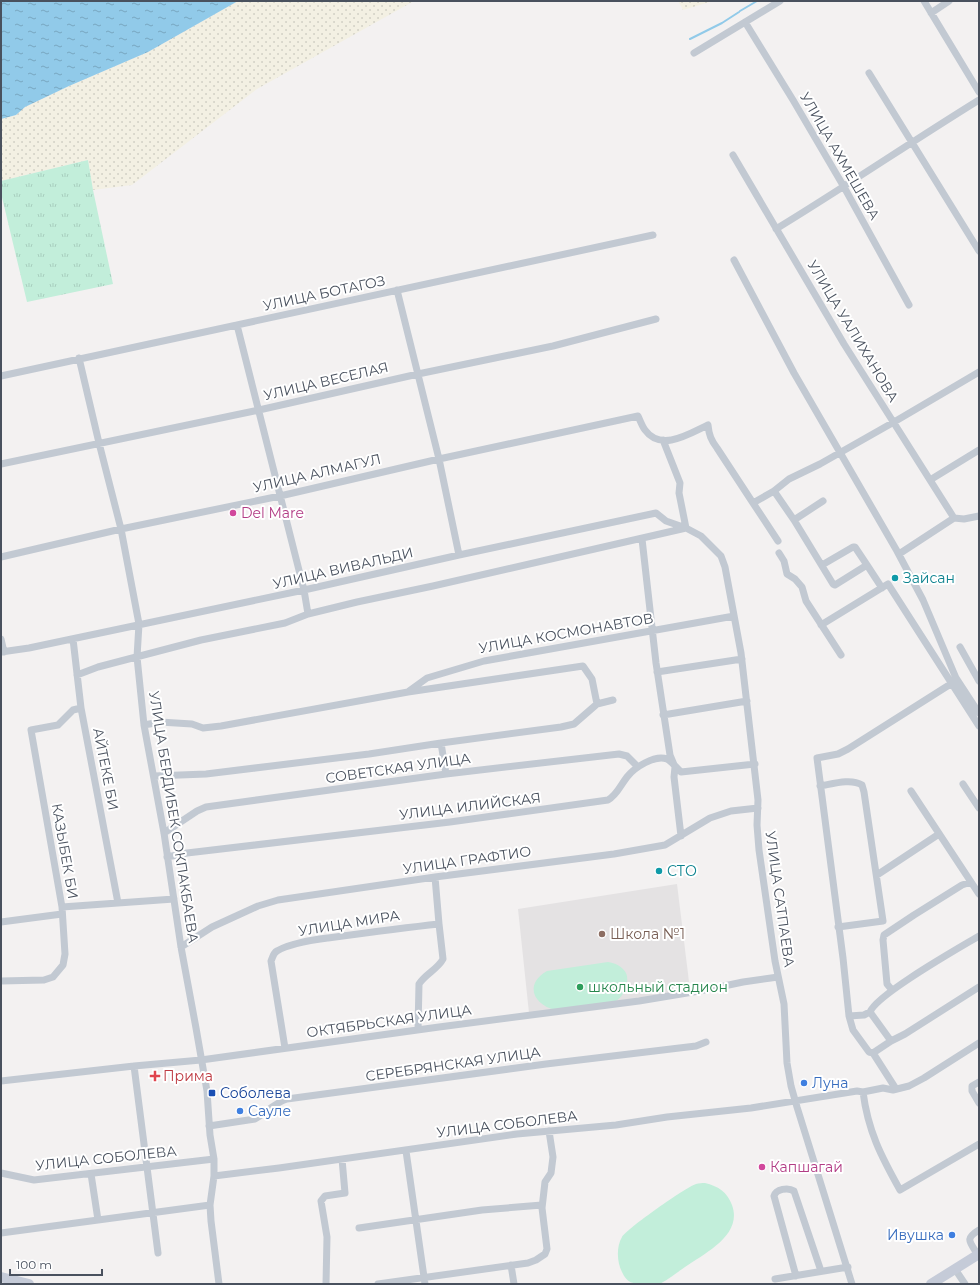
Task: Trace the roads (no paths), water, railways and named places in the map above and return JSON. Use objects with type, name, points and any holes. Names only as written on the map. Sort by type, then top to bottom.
[{"type":"main road","points":[[931,1284],[978,1254]]},
{"type":"main road","points":[[1,1277],[29,1284]]},
{"type":"street","points":[[694,53],[780,1]]},
{"type":"street","points":[[924,1],[979,92]]},
{"type":"street","points":[[931,13],[949,1]]},
{"type":"street","name":"УЛИЦА АХМЕШЕВА","points":[[745,22],[844,187],[909,304]]},
{"type":"street","points":[[869,73],[979,251]]},
{"type":"street","points":[[776,228],[844,187],[911,142],[979,100]]},
{"type":"street","name":"УЛИЦА УАЛИХАНОВА","points":[[733,155],[844,344],[954,518]]},
{"type":"street","name":"УЛИЦА БОТАГОЗ","points":[[1,376],[653,235]]},
{"type":"street","points":[[734,260],[794,373],[923,600],[954,682],[979,713]]},
{"type":"street","points":[[397,290],[439,459],[459,555]]},
{"type":"street","name":"УЛИЦА ВЕСЕЛАЯ","points":[[1,464],[553,346],[656,319]]},
{"type":"street","points":[[237,325],[304,590],[308,614]]},
{"type":"street","name":"УЛИЦА БЕРДИБЕК СОКПАКБАЕВА","points":[[79,358],[121,529],[138,624],[137,657],[144,725],[164,833],[181,947],[207,1091],[209,1126],[214,1159],[214,1176],[210,1205],[219,1284]]},
{"type":"street","points":[[753,503],[774,491],[789,479],[894,422],[979,372]]},
{"type":"street","name":"УЛИЦА АЛМАГУЛ","points":[[1,556],[280,496],[439,459],[638,416],[644,429],[651,437],[663,440]]},
{"type":"street","points":[[77,675],[201,640],[285,623],[308,614],[357,602],[426,588],[686,528],[679,493],[680,483],[663,440],[668,441],[687,435],[708,425],[711,441],[778,541]]},
{"type":"street","points":[[930,480],[979,450]]},
{"type":"street","points":[[774,491],[794,520],[833,584],[835,585],[867,565]]},
{"type":"street","points":[[794,520],[823,501]]},
{"type":"street","name":"УЛИЦА ВИВАЛЬДИ","points":[[2,652],[73,639],[304,590],[656,513],[666,521],[686,528]]},
{"type":"street","points":[[898,554],[954,518],[964,519],[979,516]]},
{"type":"street","name":"УЛИЦА САТПАЕВА","points":[[686,528],[701,536],[721,556],[725,567],[742,659],[755,764],[758,800],[757,825],[759,850],[772,942],[784,1004],[787,1063],[795,1101],[848,1267],[852,1284]]},
{"type":"street","points":[[642,539],[663,715],[670,755],[675,767],[674,777],[681,836]]},
{"type":"street","points":[[822,565],[853,547],[856,547],[882,588]]},
{"type":"street","points":[[779,553],[784,561],[787,574],[795,579],[802,587],[806,601],[841,655]]},
{"type":"street","points":[[822,625],[888,584],[954,682],[979,726]]},
{"type":"street","name":"УЛИЦА КОСМОНАВТОВ","points":[[408,692],[427,678],[471,664],[734,616]]},
{"type":"street","points":[[1,639],[2,652]]},
{"type":"street","name":"АЙТЕКЕ БИ","points":[[73,639],[81,708],[118,903]]},
{"type":"street","points":[[960,647],[979,681]]},
{"type":"street","points":[[657,672],[742,659]]},
{"type":"street","name":"УЛИЦА КОСМОНАВТОВ","points":[[144,725],[160,722],[192,724],[203,728],[221,726],[408,692],[583,666],[592,679],[597,704]]},
{"type":"street","points":[[896,1089],[873,1053],[869,1052],[853,1030],[849,1016],[817,758],[838,754],[848,749],[954,682]]},
{"type":"street","points":[[154,776],[206,774],[369,754],[561,727],[574,724],[597,704],[613,700]]},
{"type":"street","points":[[663,715],[747,701]]},
{"type":"street","name":"КАЗЫБЕК БИ","points":[[1,981],[44,980],[53,977],[63,965],[65,954],[62,910],[31,730],[58,724],[73,710],[81,708]]},
{"type":"street","points":[[441,743],[446,774]]},
{"type":"street","name":"СОВЕТСКАЯ УЛИЦА","points":[[164,833],[197,811],[206,807],[446,774],[619,754],[627,756],[637,766]]},
{"type":"street","name":"УЛИЦА ИЛИЙСКАЯ","points":[[167,857],[187,853],[442,823],[608,800],[615,795],[626,777],[637,766],[650,760],[668,759],[681,772],[755,764]]},
{"type":"street","points":[[820,786],[846,782],[854,782],[862,785],[877,874],[883,921],[838,927]]},
{"type":"street","points":[[963,784],[979,808]]},
{"type":"street","points":[[911,791],[979,894]]},
{"type":"street","name":"УЛИЦА ГРАФТИО","points":[[181,947],[212,927],[258,906],[278,900],[435,877],[614,854],[665,845],[710,818],[731,811],[758,808]]},
{"type":"street","points":[[877,874],[939,834]]},
{"type":"street","points":[[418,1030],[419,984],[423,978],[442,963],[444,959],[435,877]]},
{"type":"street","points":[[892,990],[887,984],[883,940],[884,936],[962,885],[971,882]]},
{"type":"street","points":[[1,922],[62,910],[118,903],[174,899]]},
{"type":"street","name":"УЛИЦА МИРА","points":[[285,1048],[271,962],[276,951],[288,946],[311,941],[367,932],[439,924]]},
{"type":"street","points":[[849,1016],[864,1015],[870,1012],[872,1007],[892,990],[979,936]]},
{"type":"street","name":"ОКТЯБРЬСКАЯ УЛИЦА","points":[[1,1081],[186,1060],[201,1060],[639,1001],[778,977]]},
{"type":"street","points":[[873,1053],[979,987]]},
{"type":"street","points":[[870,1012],[891,1041]]},
{"type":"street","name":"СЕРЕБРЯНСКАЯ УЛИЦА","points":[[209,1126],[255,1119],[261,1116],[270,1107],[286,1099],[546,1064],[696,1046],[706,1042]]},
{"type":"street","points":[[979,1043],[924,1078],[908,1086],[892,1090],[883,1088],[860,1092],[875,1143],[900,1190],[979,1144]]},
{"type":"street","points":[[134,1066],[158,1253]]},
{"type":"street","points":[[979,1082],[972,1086],[972,1091],[979,1103]]},
{"type":"street","name":"УЛИЦА СОБОЛЕВА","points":[[214,1176],[240,1174],[549,1131],[616,1125],[667,1117],[751,1108],[860,1092]]},
{"type":"street","points":[[378,1284],[424,1281],[528,1263],[545,1254],[547,1249],[542,1205],[545,1182],[550,1172],[553,1157],[549,1131]]},
{"type":"street","points":[[406,1150],[424,1281]]},
{"type":"street","name":"УЛИЦА СОБОЛЕВА","points":[[1,1173],[34,1180],[214,1159]]},
{"type":"street","points":[[326,1284],[327,1237],[321,1201],[325,1196],[345,1193],[342,1159]]},
{"type":"street","points":[[91,1174],[98,1220]]},
{"type":"street","points":[[796,1276],[774,1196],[778,1191],[790,1188],[794,1191],[821,1271]]},
{"type":"street","points":[[1,1233],[210,1205]]},
{"type":"street","points":[[359,1228],[416,1221],[482,1210],[542,1205]]},
{"type":"street","points":[[978,1254],[969,1241],[969,1238],[972,1234],[979,1230]]},
{"type":"street","points":[[511,1266],[514,1284]]},
{"type":"street","points":[[775,1279],[848,1267]]},
{"type":"street","points":[[954,1269],[965,1284]]},
{"type":"water","points":[[1,1],[238,1],[148,52],[69,86],[25,107],[16,115],[1,119]]},
{"type":"waterway","points":[[740,11],[757,1]]},
{"type":"waterway","points":[[690,39],[722,23],[739,12]]},
{"type":"place","name":"Del Mare","points":[[233,513]]},
{"type":"place","name":"Зайсан","points":[[895,578]]},
{"type":"place","name":"СТО","points":[[659,871]]},
{"type":"place","name":"Школа №1","points":[[602,934]]},
{"type":"place","name":"школьный стадион","points":[[580,987]]},
{"type":"place","name":"Прима","points":[[155,1076]]},
{"type":"place","name":"Луна","points":[[804,1083]]},
{"type":"place","name":"Соболева","points":[[212,1093]]},
{"type":"place","name":"Сауле","points":[[240,1111]]},
{"type":"place","name":"Капшагай","points":[[762,1167]]},
{"type":"place","name":"Ивушка","points":[[952,1235]]}]
